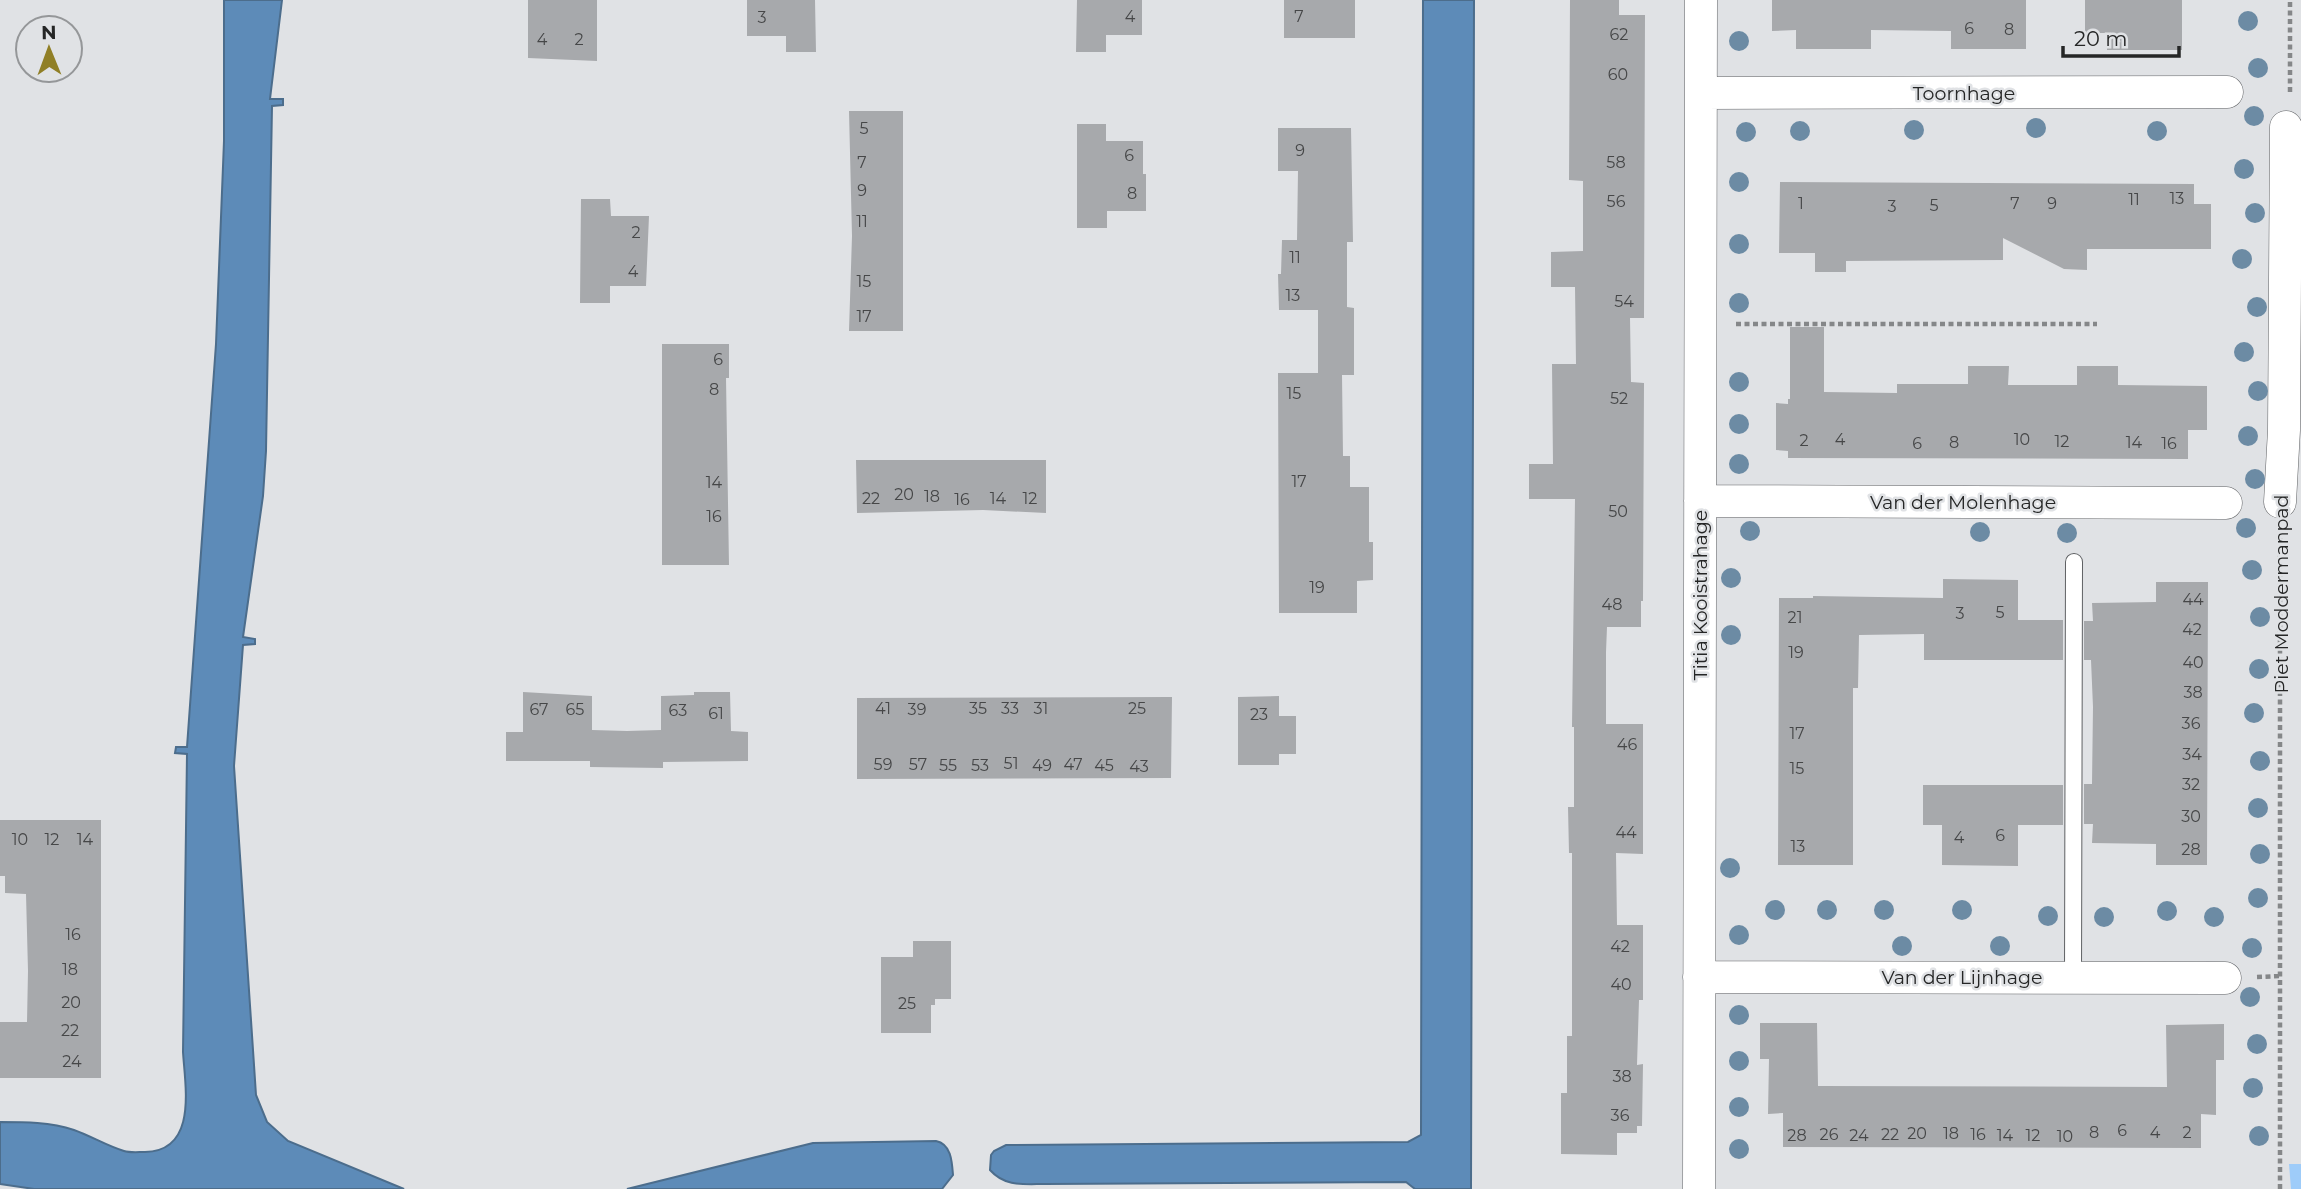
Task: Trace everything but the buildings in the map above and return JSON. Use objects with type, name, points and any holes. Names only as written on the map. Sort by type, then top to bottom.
[{"type":"street","name":"Titia Kooistrahage","points":[[1699,1189],[1701,0]]},
{"type":"street","name":"Toornhage","points":[[1701,93],[2227,92]]},
{"type":"street","name":"Piet Moddermanpad","points":[[2280,502],[2292,430],[2286,127]]},
{"type":"street","name":"Van der Molenhage","points":[[1700,502],[2226,503]]},
{"type":"street","name":"Van der Lijnhage","points":[[1699,977],[2225,978]]},
{"type":"lane","points":[[2073,977],[2074,562]]},
{"type":"path","points":[[2286,127],[2290,116],[2290,0]]},
{"type":"path","points":[[1731,324],[2097,324]]},
{"type":"path","name":"Piet Moddermanpad","points":[[2280,502],[2280,1189]]},
{"type":"shaded area","points":[[224,0],[282,0],[270,99],[283,99],[283,105],[272,106],[266,451],[263,496],[243,637],[255,639],[255,644],[243,645],[234,766],[256,1095],[267,1122],[288,1141],[404,1189],[34,1189],[0,1184],[0,1122],[56,1125],[124,1151],[145,1152],[162,1149],[174,1141],[185,1114],[183,1052],[187,754],[175,753],[176,747],[187,747],[216,344],[224,141]]},
{"type":"shaded area","points":[[1423,0],[1474,0],[1471,1189],[1415,1189],[1406,1182],[1008,1182],[990,1170],[991,1155],[1006,1145],[1408,1142],[1421,1135]]},
{"type":"shaded area","points":[[936,1141],[948,1149],[952,1164],[953,1175],[942,1189],[627,1189],[813,1143]]},
{"type":"shaded area","points":[[2289,1164],[2301,1164],[2301,1189],[2291,1189]]}]
